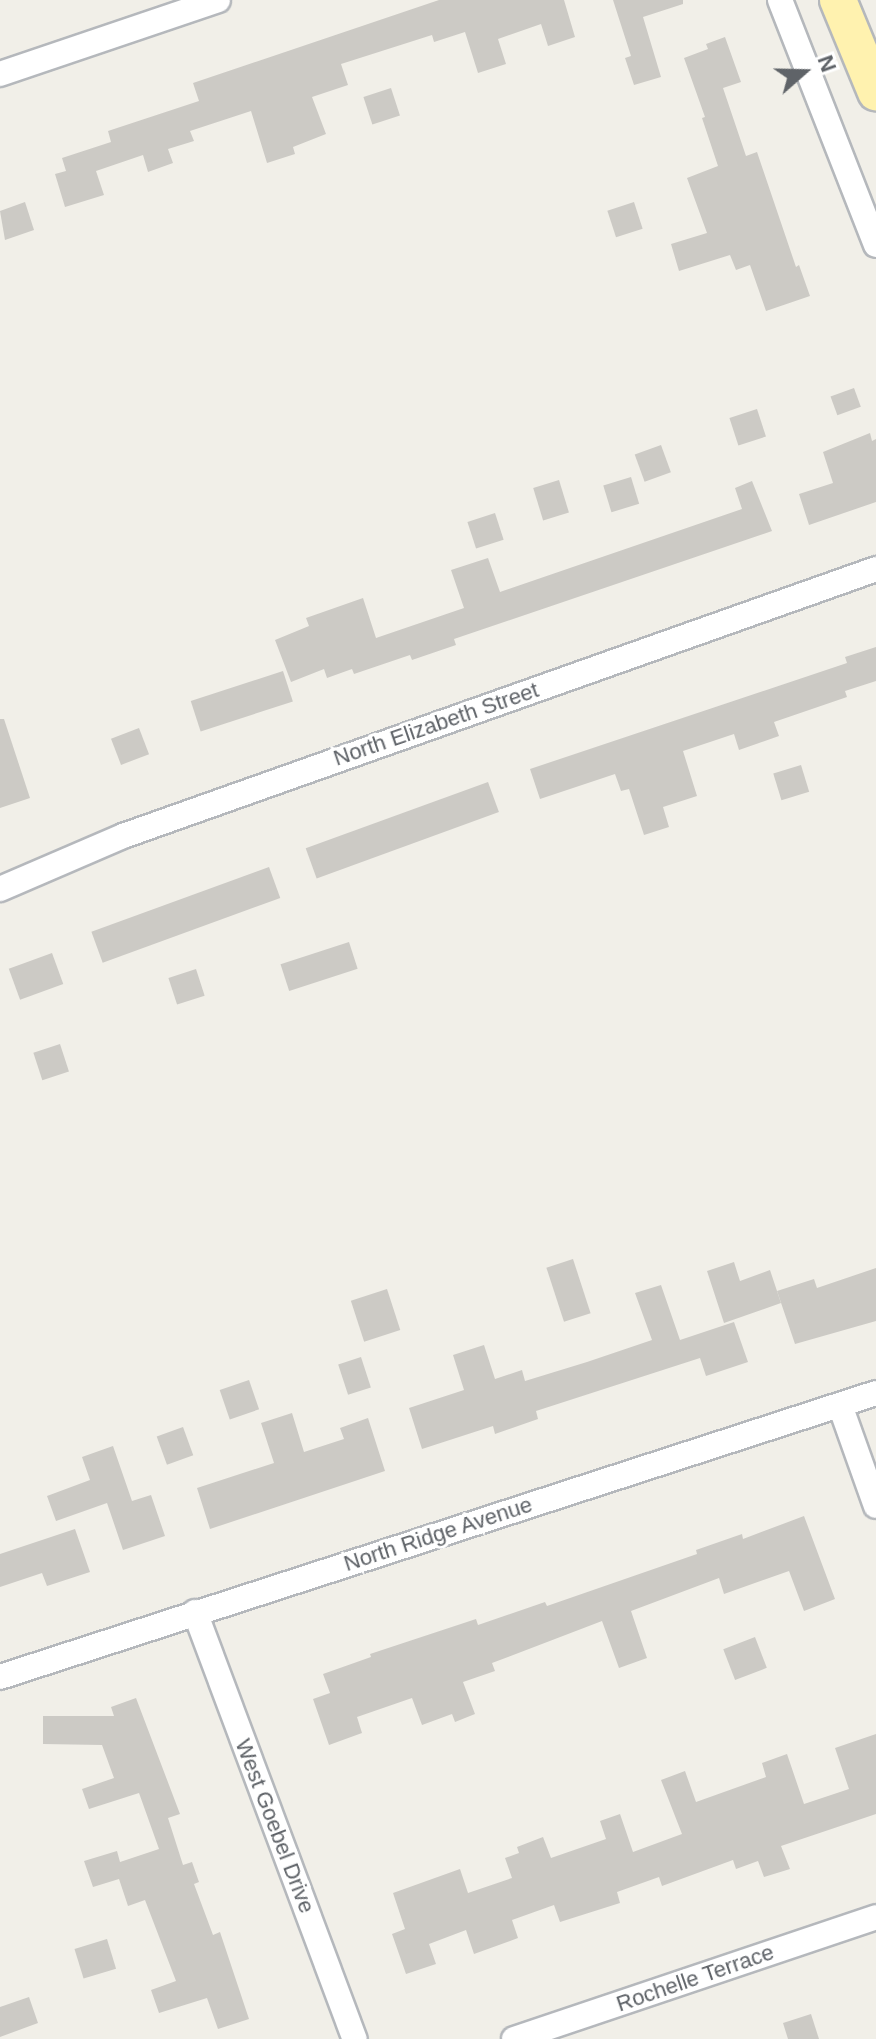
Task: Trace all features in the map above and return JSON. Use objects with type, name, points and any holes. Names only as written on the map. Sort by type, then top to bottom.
[{"type":"main road","points":[[838,0],[876,92]]},
{"type":"street","points":[[0,74],[218,0]]},
{"type":"street","points":[[780,0],[876,245]]},
{"type":"street","name":"North Elizabeth Street","points":[[0,889],[123,836],[876,569]]},
{"type":"street","name":"North Ridge Avenue","points":[[0,1677],[876,1393]]},
{"type":"street","points":[[840,1405],[876,1506]]},
{"type":"street","name":"West Goebel Drive","points":[[195,1612],[355,2039]]},
{"type":"street","name":"Rochelle Terrace","points":[[514,2039],[876,1917]]},
{"type":"building","points":[[439,0],[564,0],[575,37],[548,46],[541,24],[498,39],[506,64],[478,73],[465,32],[434,42],[432,35],[341,64],[348,85],[312,97],[326,134],[293,147],[295,154],[267,163],[251,111],[190,131],[194,141],[168,149],[173,163],[148,172],[143,155],[96,171],[104,195],[65,207],[55,174],[66,171],[62,158],[111,142],[108,131],[199,101],[193,83]]},
{"type":"building","points":[[613,0],[683,0],[683,4],[643,17],[661,77],[634,85],[625,58],[631,56]]},
{"type":"building","points":[[725,37],[741,82],[723,88],[746,156],[757,152],[796,267],[799,265],[810,296],[766,311],[750,265],[736,270],[730,255],[679,271],[671,244],[707,233],[687,178],[718,166],[684,58],[708,49],[706,44]]},
{"type":"building","points":[[391,88],[400,116],[372,125],[363,97]]},
{"type":"building","points":[[25,202],[34,230],[5,240],[0,211]]},
{"type":"building","points":[[634,202],[643,229],[616,237],[607,211]]},
{"type":"building","points":[[854,388],[861,407],[837,415],[831,397]]},
{"type":"building","points":[[757,409],[766,437],[738,446],[729,418]]},
{"type":"building","points":[[870,433],[872,441],[876,439],[876,502],[809,525],[799,494],[833,483],[823,452]]},
{"type":"building","points":[[661,445],[671,472],[645,482],[635,455]]},
{"type":"building","points":[[631,477],[639,504],[611,512],[603,485]]},
{"type":"building","points":[[559,480],[569,513],[543,520],[533,488]]},
{"type":"building","points":[[752,481],[772,531],[454,639],[456,645],[412,660],[410,655],[354,674],[352,669],[327,678],[324,669],[291,682],[275,640],[309,626],[306,618],[363,598],[376,638],[464,608],[451,570],[488,558],[500,592],[742,509],[735,488]]},
{"type":"building","points":[[495,513],[504,540],[476,549],[467,522]]},
{"type":"building","points":[[876,647],[876,681],[845,691],[847,697],[774,722],[779,736],[739,750],[734,734],[683,751],[697,796],[663,807],[669,827],[644,835],[629,789],[621,791],[615,774],[540,799],[530,769],[847,663],[845,657]]},
{"type":"building","points":[[283,671],[293,701],[201,731],[191,701]]},
{"type":"building","points":[[0,719],[4,719],[30,798],[0,808]]},
{"type":"building","points":[[139,728],[149,754],[121,765],[111,739]]},
{"type":"building","points":[[801,765],[809,792],[781,800],[773,773]]},
{"type":"building","points":[[488,782],[499,812],[317,878],[306,848]]},
{"type":"building","points":[[269,867],[280,898],[103,963],[91,932]]},
{"type":"building","points":[[349,942],[358,969],[289,991],[281,964]]},
{"type":"building","points":[[52,953],[63,984],[20,1000],[9,969]]},
{"type":"building","points":[[196,969],[205,996],[177,1005],[168,978]]},
{"type":"building","points":[[60,1044],[69,1072],[42,1080],[33,1053]]},
{"type":"building","points":[[573,1259],[591,1313],[564,1322],[546,1268]]},
{"type":"building","points":[[734,1262],[740,1281],[770,1270],[781,1303],[724,1323],[707,1271]]},
{"type":"building","points":[[876,1268],[876,1321],[795,1344],[777,1291],[814,1279],[817,1288]]},
{"type":"building","points":[[661,1285],[680,1340],[734,1322],[748,1362],[706,1376],[700,1358],[536,1411],[538,1419],[495,1434],[493,1426],[422,1449],[409,1408],[464,1390],[453,1355],[484,1345],[495,1379],[522,1370],[525,1381],[587,1362],[652,1340],[635,1293]]},
{"type":"building","points":[[387,1289],[400,1330],[364,1342],[351,1301]]},
{"type":"building","points":[[361,1357],[371,1387],[348,1395],[338,1364]]},
{"type":"building","points":[[249,1380],[259,1409],[230,1419],[220,1390]]},
{"type":"building","points":[[292,1413],[304,1452],[344,1439],[340,1428],[368,1418],[385,1471],[210,1529],[197,1488],[274,1463],[261,1423]]},
{"type":"building","points":[[183,1427],[193,1455],[167,1465],[157,1437]]},
{"type":"building","points":[[113,1446],[132,1501],[151,1495],[165,1536],[123,1550],[107,1503],[56,1521],[47,1496],[90,1480],[82,1457]]},
{"type":"building","points":[[804,1516],[835,1599],[804,1611],[789,1571],[724,1594],[719,1578],[631,1611],[647,1658],[619,1668],[602,1621],[492,1663],[495,1671],[463,1682],[475,1714],[455,1722],[452,1714],[422,1725],[412,1698],[357,1717],[362,1733],[329,1745],[313,1699],[330,1693],[323,1674],[371,1657],[370,1654],[476,1619],[478,1625],[545,1602],[547,1606],[697,1554],[696,1550],[742,1534],[743,1539]]},
{"type":"building","points":[[75,1529],[90,1572],[47,1586],[42,1573],[0,1587],[0,1554]]},
{"type":"building","points":[[755,1637],[767,1668],[735,1680],[723,1649]]},
{"type":"building","points":[[136,1698],[180,1814],[168,1818],[183,1865],[192,1862],[199,1882],[194,1884],[213,1935],[220,1932],[249,2019],[218,2029],[207,1998],[159,2013],[151,1990],[176,1981],[145,1900],[128,1906],[119,1879],[93,1887],[84,1861],[117,1851],[120,1862],[159,1849],[139,1793],[89,1809],[82,1789],[114,1778],[102,1745],[43,1744],[43,1716],[114,1716],[111,1707]]},
{"type":"building","points":[[876,1734],[876,1814],[781,1846],[790,1869],[764,1877],[758,1861],[736,1869],[733,1860],[662,1886],[659,1877],[617,1892],[620,1903],[560,1922],[554,1905],[512,1920],[518,1938],[474,1954],[466,1930],[429,1944],[436,1964],[406,1974],[392,1934],[405,1929],[393,1893],[460,1869],[468,1893],[512,1878],[505,1858],[519,1853],[517,1847],[543,1837],[551,1858],[606,1839],[600,1821],[620,1814],[633,1852],[682,1834],[661,1780],[685,1771],[696,1802],[766,1777],[762,1763],[787,1754],[804,1804],[849,1789],[835,1748]]},
{"type":"building","points":[[107,1939],[116,1969],[84,1979],[74,1949]]},
{"type":"building","points":[[29,1997],[38,2023],[0,2037],[0,2007]]},
{"type":"building","points":[[811,2014],[819,2039],[788,2039],[783,2023]]}]
